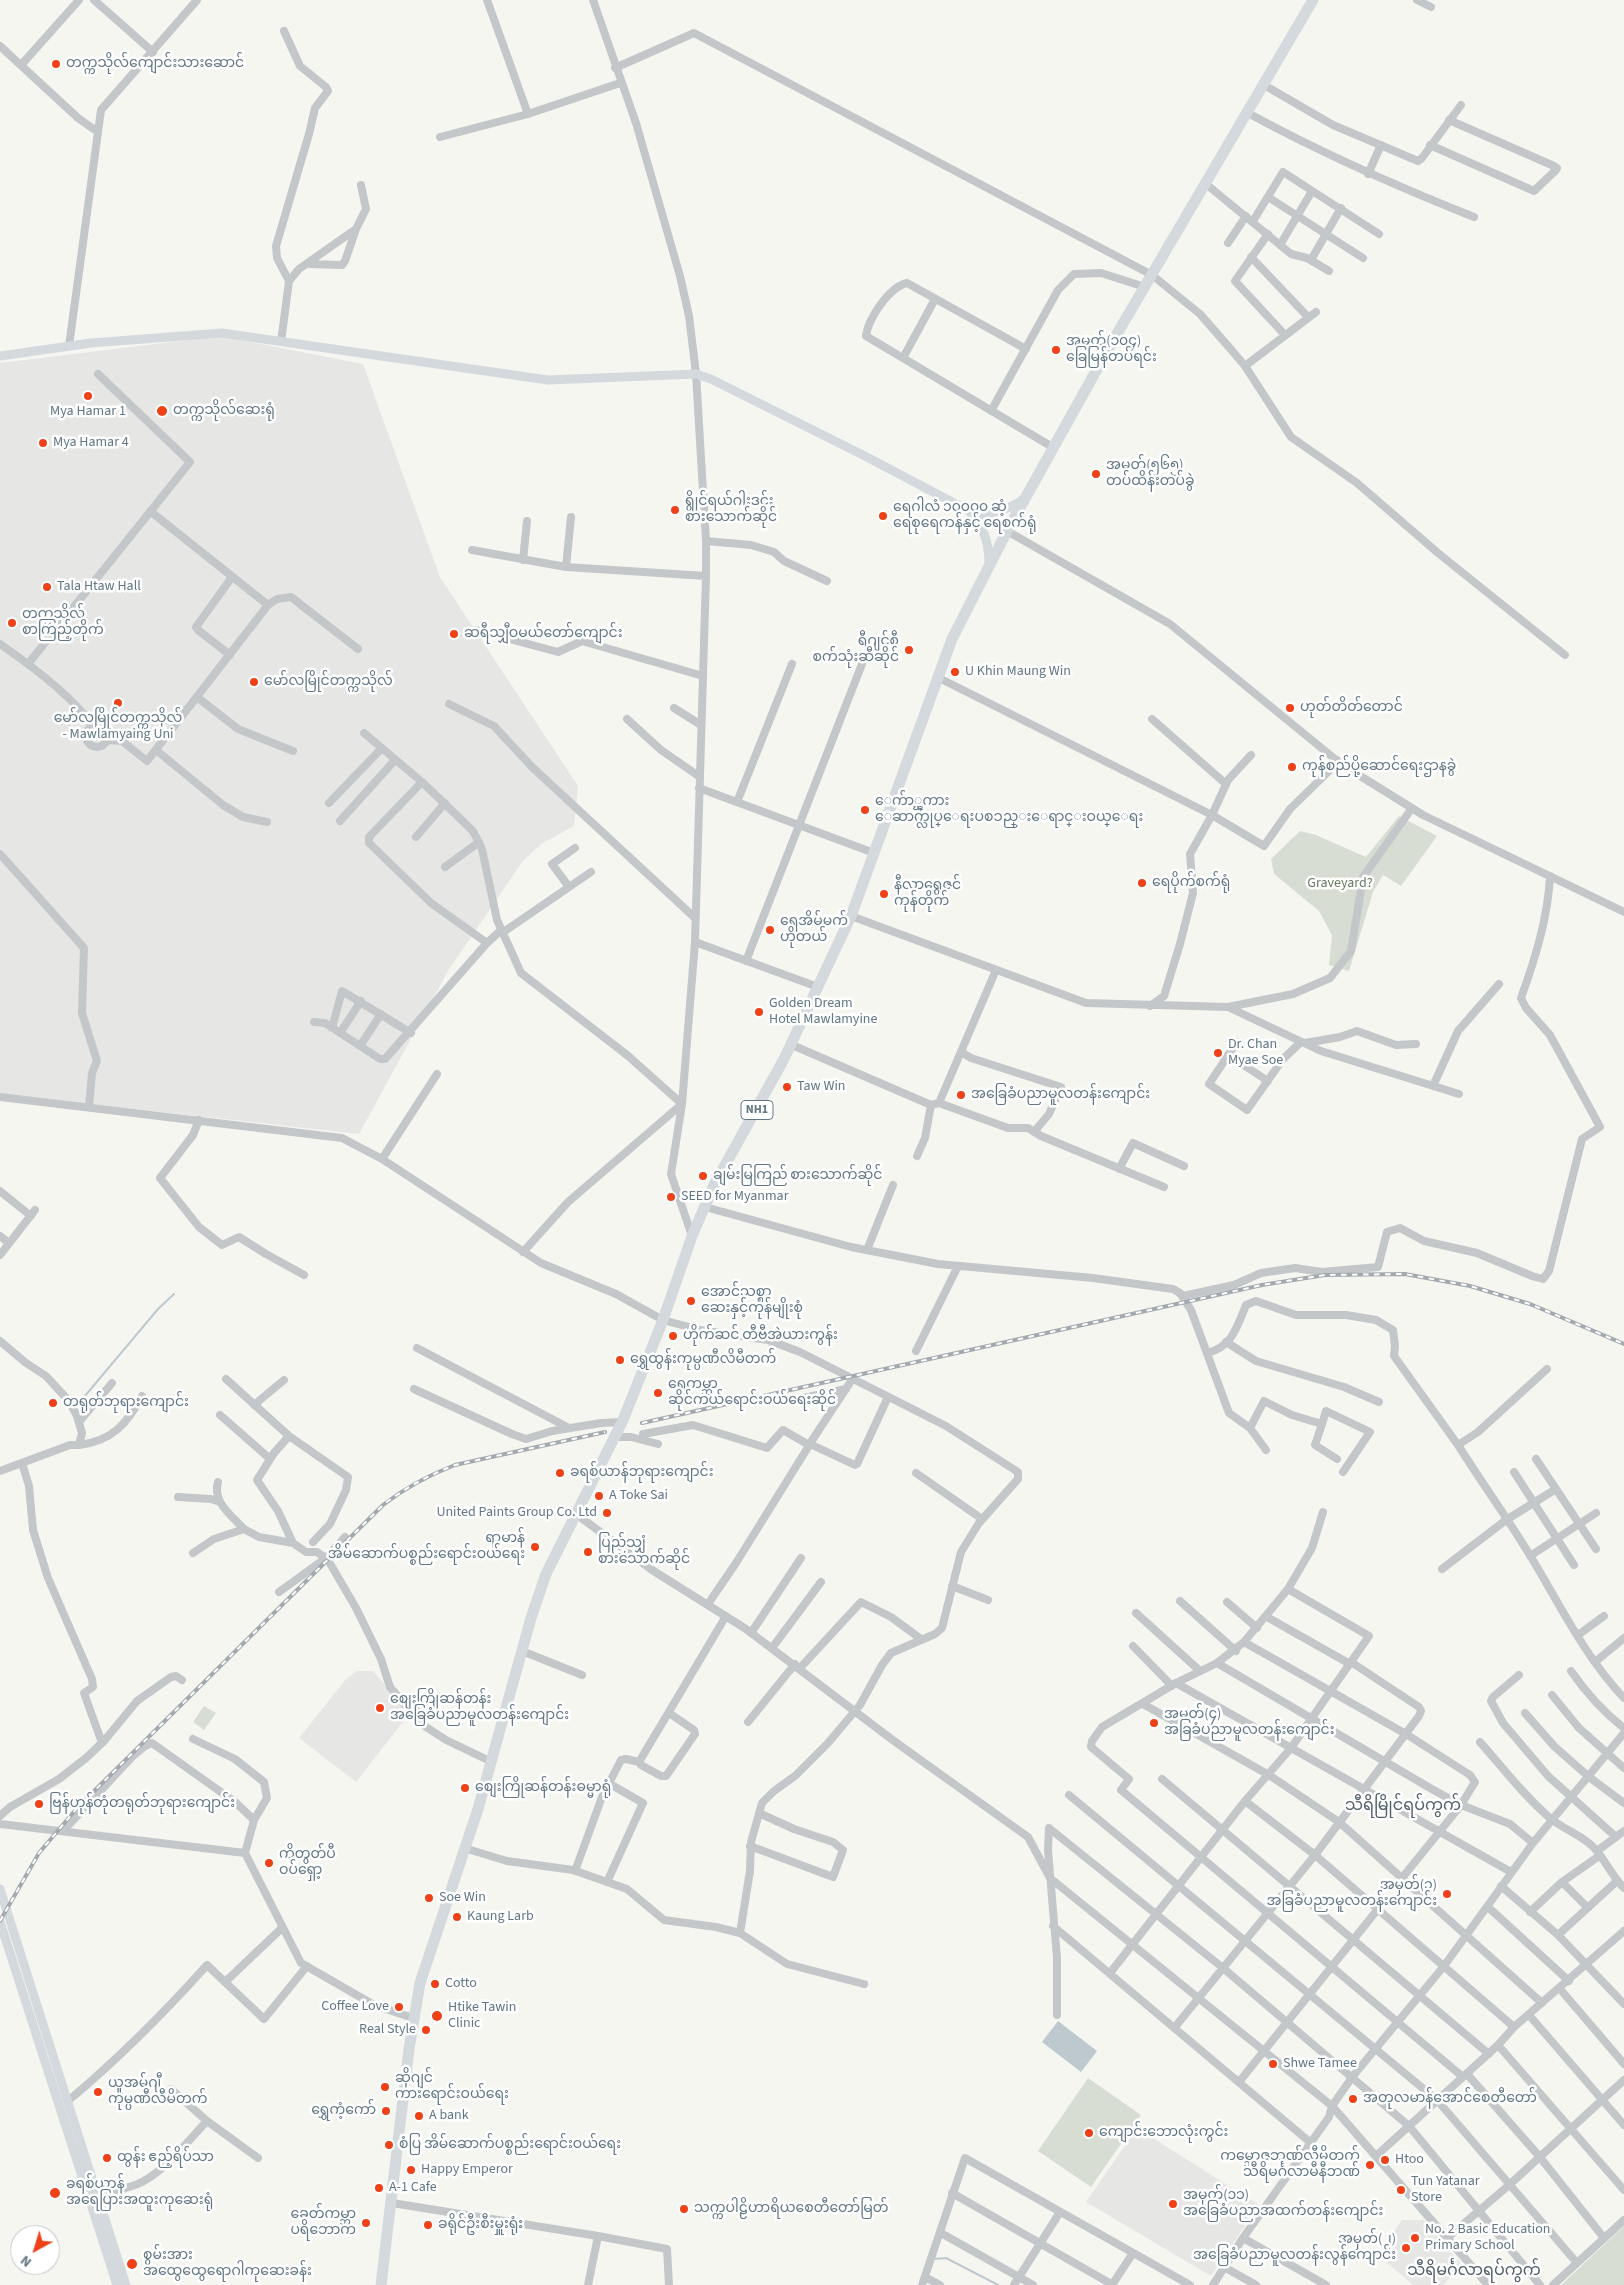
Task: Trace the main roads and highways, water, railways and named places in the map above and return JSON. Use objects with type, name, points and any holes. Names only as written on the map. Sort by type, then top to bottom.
[{"type":"highway","name":"NH1","points":[[381,2285],[413,2018],[420,1983],[478,1809],[542,1582],[622,1422],[663,1320],[692,1236],[714,1186],[792,1045],[851,916],[952,639],[989,565],[1111,344],[1313,0]]},
{"type":"main road","points":[[0,356],[69,346],[222,333],[548,380],[696,374],[711,379],[845,446],[1008,531]]},
{"type":"main road","points":[[965,509],[987,514],[1012,508],[1026,498]]},
{"type":"main road","points":[[965,509],[980,525],[988,545],[989,565]]},
{"type":"main road","points":[[0,1889],[126,2285]]},
{"type":"main road","points":[[0,1922],[116,2285]]},
{"type":"waterway","points":[[79,1403],[158,1309],[174,1294]]},
{"type":"waterway","points":[[934,2259],[946,2258],[998,2285]]},
{"type":"railway","points":[[642,1423],[1262,1285],[1325,1275],[1405,1274],[1470,1286],[1530,1304],[1624,1344]]},
{"type":"railway","points":[[0,1921],[39,1853],[78,1807],[383,1505],[418,1482],[455,1465],[605,1432]]},
{"type":"place","name":"တက္ကသိုလ်ကျောင်းသားဆောင်","points":[[56,64]]},
{"type":"place","name":"အမှတ်(၁၀၄) ခြေမြန်တပ်ရင်း","points":[[1056,350]]},
{"type":"place","name":"Mya Hamar 1","points":[[88,396]]},
{"type":"place","name":"တက္ကသိုလ်ဆေးရုံ","points":[[162,411]]},
{"type":"place","name":"Mya Hamar 4","points":[[43,443]]},
{"type":"place","name":"အမှတ်(၅၆၅) တပ်ထိန်းတပ်ခွဲ","points":[[1096,474]]},
{"type":"place","name":"ရွိုင်ရယ်ဂါးဒင်း စားသောက်ဆိုင်","points":[[675,510]]},
{"type":"place","name":"ရေဂါလံ ၁၀၀၀၀ ဆံ့ ရေစုရေကန်နှင့် ရေစက်ရုံ","points":[[883,516]]},
{"type":"place","name":"Tala Htaw Hall","points":[[47,587]]},
{"type":"place","name":"တက္ကသိုလ် စာကြည့်တိုက်","points":[[12,623]]},
{"type":"place","name":"ဆရီသျှီဝမယ်တော်ကျောင်း","points":[[454,634]]},
{"type":"place","name":"ရီဂျင်စီ စက်သုံးဆီဆိုင်","points":[[909,650]]},
{"type":"place","name":"U Khin Maung Win","points":[[955,672]]},
{"type":"place","name":"မော်လမြိုင်တက္ကသိုလ်","points":[[254,682]]},
{"type":"place","name":"မော်လမြိုင်တက္ကသိုလ် - Mawlamyaing Uni","points":[[118,703]]},
{"type":"place","name":"ဟုတ်တိတ်တောင်","points":[[1290,708]]},
{"type":"place","name":"ကုန်စည်ပို့ဆောင်ရေးဌာနခွဲ","points":[[1292,767]]},
{"type":"place","name":"ေက်ာ္ၾကား ေဆာက္လုပ္ေရးပစၥည္းေရာင္းဝယ္ေရး","points":[[865,810]]},
{"type":"place","name":"ရေပိုက်စက်ရုံ","points":[[1142,883]]},
{"type":"place","name":"နီလာရွှေဇင် ကုန်တိုက်","points":[[884,894]]},
{"type":"place","name":"ရွှေအိမ်မက် ဟိုတယ်","points":[[770,930]]},
{"type":"place","name":"Golden Dream Hotel Mawlamyine","points":[[759,1012]]},
{"type":"place","name":"Dr. Chan Myae Soe","points":[[1218,1053]]},
{"type":"place","name":"Taw Win","points":[[787,1087]]},
{"type":"place","name":"အခြေခံပညာမူလတန်းကျောင်း","points":[[961,1095]]},
{"type":"place","name":"ချမ်းမြကြည် စားသောက်ဆိုင်","points":[[703,1176]]},
{"type":"place","name":"SEED for Myanmar","points":[[671,1197]]},
{"type":"place","name":"အောင်သစ္စာ ဆေးနှင့်ကုန်မျိုးစုံ","points":[[691,1301]]},
{"type":"place","name":"ဟိုက်ဆင် တီဗီအဲယားကွန်း","points":[[673,1336]]},
{"type":"place","name":"ရွှေထွန်းကုမ္ပဏီလိမီတက်","points":[[620,1360]]},
{"type":"place","name":"ရွှေကမ္ဘာ ဆိုင်ကယ်ရောင်းဝယ်ရေးဆိုင်","points":[[658,1393]]},
{"type":"place","name":"တရုတ်ဘုရားကျောင်း","points":[[53,1403]]},
{"type":"place","name":"ခရစ်ယာန်ဘုရားကျောင်း","points":[[560,1473]]},
{"type":"place","name":"A Toke Sai","points":[[599,1496]]},
{"type":"place","name":"United Paints Group Co. Ltd","points":[[607,1513]]},
{"type":"place","name":"ရာမာန် အိမ်ဆောက်ပစ္စည်းရောင်းဝယ်ရေး","points":[[535,1547]]},
{"type":"place","name":"ပြည်သျှံ စားသောက်ဆိုင်","points":[[588,1552]]},
{"type":"place","name":"စျေးကြိုဆန်တန်း အခြေခံပညာမူလတန်းကျောင်း","points":[[380,1708]]},
{"type":"place","name":"အမှတ်(၄) အခြခံပညာမူလတန်းကျောင်း","points":[[1154,1723]]},
{"type":"place","name":"စျေးကြိုဆန်တန်းဓမ္မာရုံ","points":[[465,1788]]},
{"type":"place","name":"ဗြန်ဟုန်တုံတရုတ်ဘုရားကျောင်း","points":[[39,1804]]},
{"type":"place","name":"ကိုတွတ်ပီ ဝပ်ရှော့","points":[[269,1863]]},
{"type":"place","name":"အမှတ်(၁) အခြခံပညာမူလတန်းကျောင်း","points":[[1447,1894]]},
{"type":"place","name":"Soe Win","points":[[429,1898]]},
{"type":"place","name":"Kaung Larb","points":[[457,1917]]},
{"type":"place","name":"Cotto","points":[[435,1984]]},
{"type":"place","name":"Coffee Love","points":[[399,2007]]},
{"type":"place","name":"Htike Tawin Clinic","points":[[437,2016]]},
{"type":"place","name":"Real Style","points":[[426,2030]]},
{"type":"place","name":"Shwe Tamee","points":[[1273,2064]]},
{"type":"place","name":"ဆိုဂျင် ကားရောင်းဝယ်ရေး","points":[[385,2087]]},
{"type":"place","name":"ယူအမ်ဂျီ ကုမ္ပဏီလီမိတက်","points":[[98,2092]]},
{"type":"place","name":"အတုလမာန်အောင်စေတီတော်","points":[[1353,2099]]},
{"type":"place","name":"ရွှေကံ့ကော်","points":[[386,2111]]},
{"type":"place","name":"A bank","points":[[419,2116]]},
{"type":"place","name":"ကျောင်းဘောလုံးကွင်း","points":[[1089,2133]]},
{"type":"place","name":"စံပြ အိမ်ဆောက်ပစ္စည်းရောင်းဝယ်ရေး","points":[[389,2145]]},
{"type":"place","name":"ထွန်း ဧည့်ရိပ်သာ","points":[[107,2158]]},
{"type":"place","name":"Htoo","points":[[1385,2160]]},
{"type":"place","name":"ကမ္ဘောဇဘဏ်လီမိတက် သီရိမင်္ဂလာမီနီဘဏ်","points":[[1370,2165]]},
{"type":"place","name":"Happy Emperor","points":[[411,2170]]},
{"type":"place","name":"A-1 Cafe","points":[[379,2188]]},
{"type":"place","name":"Tun Yatanar Store","points":[[1401,2190]]},
{"type":"place","name":"ခရစ်ယာန် အရေပြားအထူးကုဆေးရုံ","points":[[55,2193]]},
{"type":"place","name":"အမှတ်(၁၁) အခြေခံပညာအထက်တန်းကျောင်း","points":[[1173,2204]]},
{"type":"place","name":"သက္ကပါဠိဟာရိယစေတီတော်မြတ်","points":[[684,2209]]},
{"type":"place","name":"ခေတ်ကမ္ဘာ ပရိဘောက","points":[[366,2223]]},
{"type":"place","name":"ခရိုင်ဦးစီးမှူးရုံး","points":[[428,2225]]},
{"type":"place","name":"No. 2 Basic Education Primary School","points":[[1415,2238]]},
{"type":"place","name":"အမှတ်(၂) အခြေခံပညာမူလတန်းလွန်ကျောင်း","points":[[1406,2248]]},
{"type":"place","name":"စွမ်းအား အထွေထွေရောဂါကုဆေးခန်း","points":[[132,2264]]},
{"type":"district","name":"သီရိမြိုင်ရပ်ကွက်","points":[[1403,1806]]},
{"type":"district","name":"သီရိမင်္ဂလာရပ်ကွက်","points":[[1474,2271]]},
{"type":"park label","name":"Graveyard?","points":[[1340,884]]}]
